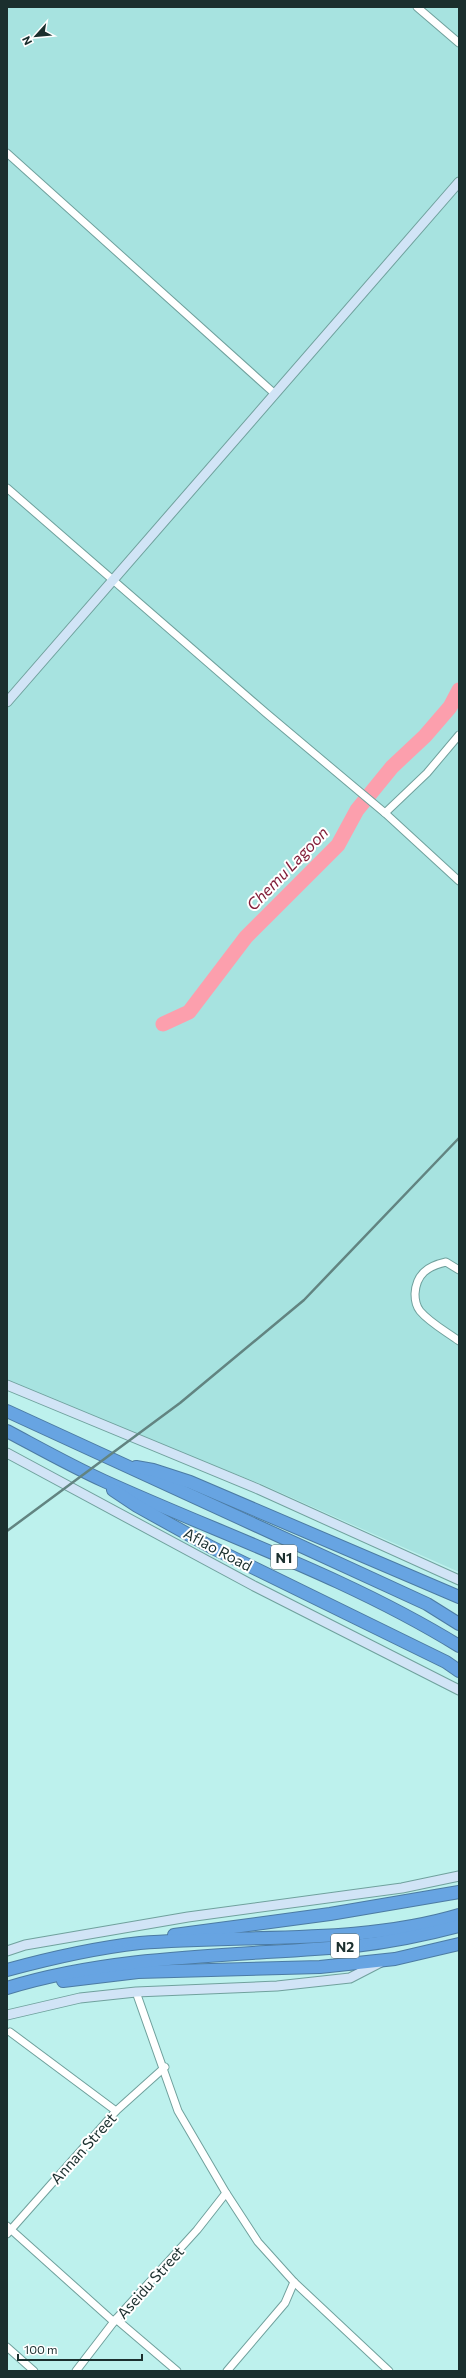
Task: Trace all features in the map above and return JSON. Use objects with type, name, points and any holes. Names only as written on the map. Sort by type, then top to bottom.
[{"type":"highway","name":"N1","points":[[7,1411],[121,1465],[427,1604],[459,1624]]},
{"type":"highway","name":"Aflao Road","points":[[7,1431],[104,1481],[307,1567],[433,1630],[459,1646]]},
{"type":"highway","points":[[121,1465],[153,1470],[190,1482],[459,1597]]},
{"type":"highway","points":[[104,1481],[113,1491],[137,1506],[205,1543],[446,1662],[459,1671]]},
{"type":"highway","points":[[141,1943],[166,1936],[337,1913],[459,1892]]},
{"type":"highway","name":"N2","points":[[7,1970],[93,1950],[141,1943],[232,1940],[374,1930],[459,1915]]},
{"type":"highway","name":"N2","points":[[7,1988],[91,1968],[230,1954],[356,1946],[418,1936],[459,1926]]},
{"type":"highway","points":[[24,1983],[51,1983],[138,1972],[320,1967],[382,1961],[459,1944]]},
{"type":"street","points":[[417,7],[459,43]]},
{"type":"street","points":[[7,153],[275,394]]},
{"type":"street","points":[[7,702],[114,581],[459,182]]},
{"type":"street","points":[[7,488],[385,813],[459,881]]},
{"type":"street","points":[[385,813],[427,773],[459,735]]},
{"type":"street","points":[[459,1270],[446,1262],[433,1265],[420,1274],[415,1287],[414,1300],[419,1311],[459,1341]]},
{"type":"street","points":[[7,1385],[352,1530],[459,1580]]},
{"type":"street","name":"Aflao Road","points":[[7,1453],[254,1586],[459,1690]]},
{"type":"street","points":[[7,1951],[25,1945],[169,1920],[402,1888],[459,1876]]},
{"type":"street","points":[[7,2015],[80,1998],[136,1992],[277,1986],[350,1978],[382,1961]]},
{"type":"street","points":[[136,1992],[178,2111],[226,2193],[258,2242],[294,2282],[389,2371]]},
{"type":"street","points":[[10,2032],[116,2111]]},
{"type":"street","name":"Annan Street","points":[[8,2230],[116,2111],[164,2068]]},
{"type":"street","name":"Aseidu Street","points":[[76,2371],[115,2320],[197,2230],[226,2193]]},
{"type":"street","points":[[8,2230],[177,2371]]},
{"type":"street","points":[[227,2371],[285,2303],[294,2282]]},
{"type":"street","points":[[7,2347],[34,2371]]},
{"type":"shaded area","points":[[7,7],[459,7],[459,1572],[261,1484],[99,1420],[7,1381]]},
{"type":"waterway","name":"Chemu Lagoon","points":[[163,1024],[189,1012],[246,937],[338,845],[357,810],[392,767],[425,736],[450,707],[459,690]]},
{"type":"railway","points":[[7,1531],[180,1403],[304,1300],[459,1138]]}]
